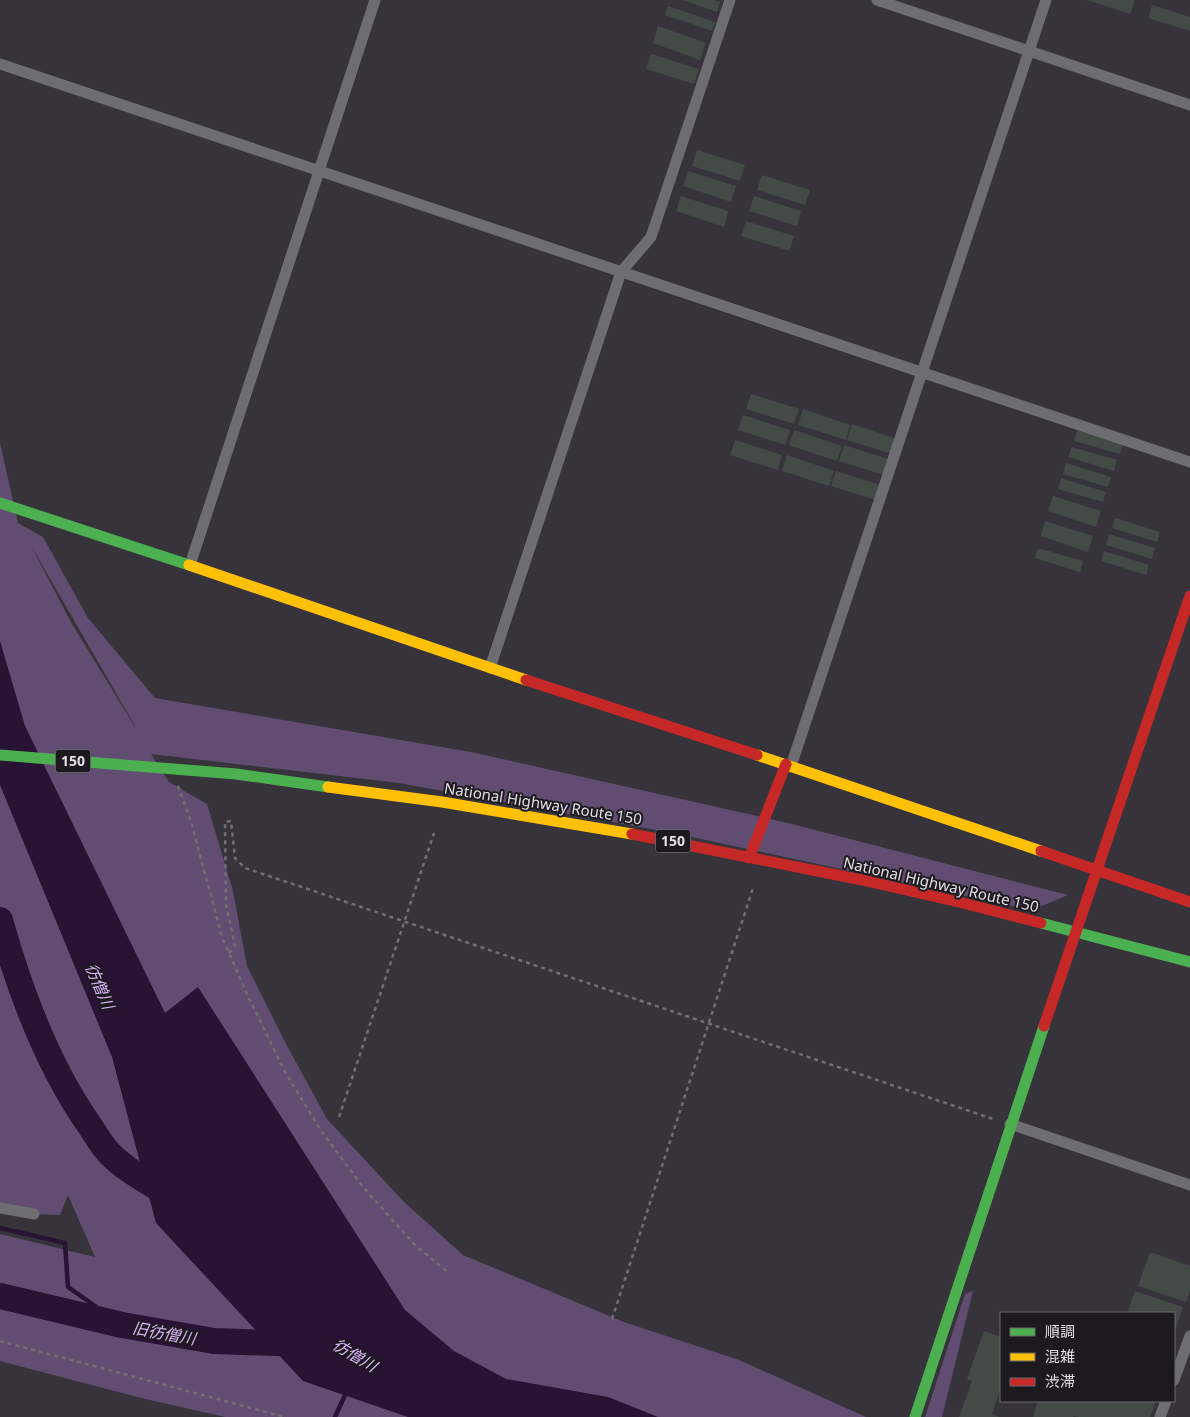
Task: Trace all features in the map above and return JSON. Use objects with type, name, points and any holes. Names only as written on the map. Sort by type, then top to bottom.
[{"type":"main road","points":[[0,503],[190,565],[490,668],[788,765],[1190,902]]},
{"type":"main road","points":[[914,1417],[1010,1124],[1075,932],[1098,871],[1190,596]]},
{"type":"main road","name":"National Highway Route 150","points":[[0,755],[236,774],[564,821],[880,884],[963,903],[1190,962]]},
{"type":"main road","points":[[749,858],[788,765]]},
{"type":"street","points":[[190,565],[375,0]]},
{"type":"street","points":[[490,668],[621,272],[651,237],[730,0]]},
{"type":"street","points":[[877,0],[1190,105]]},
{"type":"street","points":[[788,765],[1046,0]]},
{"type":"street","points":[[0,64],[1190,462]]},
{"type":"street","points":[[1010,1124],[1190,1185]]},
{"type":"street","points":[[0,1208],[34,1214]]},
{"type":"street","points":[[1175,1378],[1187,1353],[1190,1336]]},
{"type":"street","points":[[1160,1417],[1166,1402]]},
{"type":"path","points":[[172,768],[192,825],[222,937],[284,1072],[322,1132],[363,1187],[416,1246],[449,1273]]},
{"type":"path","points":[[229,953],[235,946],[226,904],[225,822],[231,821],[232,842],[236,858],[245,868],[1010,1124]]},
{"type":"path","points":[[339,1117],[434,832]]},
{"type":"path","points":[[612,1319],[753,888]]},
{"type":"path","points":[[0,1341],[285,1417]]},
{"type":"shaded area","points":[[0,443],[18,523],[43,537],[88,618],[155,698],[471,752],[788,823],[1068,895],[1032,910],[673,833],[399,783],[151,754],[169,782],[207,804],[233,891],[247,966],[285,1042],[327,1119],[403,1201],[463,1255],[624,1322],[739,1360],[866,1417],[225,1417],[141,1398],[0,1361],[0,1234],[95,1257],[68,1195],[60,1215],[34,1214],[0,1206]],"holes":[[[30,544],[135,726],[72,624]]]},
{"type":"shaded area","points":[[973,1291],[942,1417],[925,1417],[965,1294]]},
{"type":"water","points":[[0,641],[25,726],[165,1013],[198,987],[405,1310],[454,1351],[506,1379],[608,1397],[658,1417],[408,1417],[303,1381],[156,1223],[112,1057],[0,785]]},
{"type":"building","points":[[682,0],[713,0],[720,2],[717,12]]},
{"type":"building","points":[[1087,0],[1135,0],[1130,14]]},
{"type":"building","points":[[1152,5],[1190,17],[1190,31],[1148,18]]},
{"type":"building","points":[[668,6],[715,22],[712,31],[665,15]]},
{"type":"building","points":[[658,26],[706,43],[700,60],[653,43]]},
{"type":"building","points":[[651,54],[699,69],[694,84],[646,69]]},
{"type":"building","points":[[697,150],[745,165],[740,181],[692,166]]},
{"type":"building","points":[[688,171],[736,186],[731,202],[683,186]]},
{"type":"building","points":[[762,175],[810,190],[805,205],[757,190]]},
{"type":"building","points":[[681,196],[728,211],[724,227],[676,211]]},
{"type":"building","points":[[754,196],[801,211],[797,226],[749,211]]},
{"type":"building","points":[[746,221],[794,236],[789,251],[741,236]]},
{"type":"building","points":[[751,394],[799,409],[794,424],[746,409]]},
{"type":"building","points":[[803,409],[850,425],[846,440],[798,425]]},
{"type":"building","points":[[743,415],[790,430],[785,445],[738,430]]},
{"type":"building","points":[[852,424],[900,440],[895,455],[847,440]]},
{"type":"building","points":[[794,430],[842,446],[837,461],[789,445]]},
{"type":"building","points":[[1077,430],[1123,444],[1120,454],[1074,441]]},
{"type":"building","points":[[735,440],[782,455],[778,470],[730,455]]},
{"type":"building","points":[[844,445],[892,460],[887,476],[839,461]]},
{"type":"building","points":[[1072,447],[1117,460],[1114,471],[1068,457]]},
{"type":"building","points":[[787,455],[834,471],[829,486],[782,471]]},
{"type":"building","points":[[1066,463],[1111,477],[1108,487],[1063,474]]},
{"type":"building","points":[[836,471],[884,486],[879,501],[831,486]]},
{"type":"building","points":[[1061,478],[1106,492],[1103,502],[1058,489]]},
{"type":"building","points":[[1053,496],[1101,511],[1096,527],[1048,511]]},
{"type":"building","points":[[1115,518],[1160,532],[1157,542],[1112,528]]},
{"type":"building","points":[[1045,521],[1093,536],[1088,552],[1041,536]]},
{"type":"building","points":[[1109,534],[1155,548],[1152,559],[1106,545]]},
{"type":"building","points":[[1038,548],[1083,561],[1080,572],[1035,558]]},
{"type":"building","points":[[1104,551],[1149,565],[1146,575],[1101,561]]},
{"type":"building","points":[[1150,1252],[1190,1266],[1190,1291],[1186,1302],[1138,1286]]},
{"type":"building","points":[[1135,1291],[1183,1307],[1175,1331],[1175,1312],[1127,1312]]},
{"type":"building","points":[[984,1331],[1000,1337],[1000,1389],[992,1414],[999,1417],[959,1417],[972,1381],[967,1379]]},
{"type":"building","points":[[1038,1402],[1156,1402],[1150,1417],[1033,1417]]},
{"type":"waterway","name":"彷僧川","points":[[0,920],[16,974],[36,1027],[75,1103],[102,1144],[117,1161],[176,1199]]},
{"type":"waterway","points":[[0,1228],[65,1243],[68,1287],[122,1325]]},
{"type":"waterway","name":"旧彷僧川","points":[[0,1296],[122,1325],[214,1341],[303,1344]]},
{"type":"waterway","points":[[335,1417],[346,1391]]},
{"type":"traffic: fast","points":[[0,503],[189,565]]},
{"type":"traffic: fast","points":[[0,755],[236,774],[328,787]]},
{"type":"traffic: fast","points":[[1041,923],[1190,962]]},
{"type":"traffic: fast","points":[[915,1417],[1044,1026]]},
{"type":"traffic: slow","points":[[189,565],[526,680]]},
{"type":"traffic: slow","points":[[757,755],[1041,851]]},
{"type":"traffic: slow","points":[[328,787],[442,802],[632,834]]},
{"type":"traffic: jam","points":[[1044,1026],[1190,596]]},
{"type":"traffic: jam","points":[[526,680],[757,755]]},
{"type":"traffic: jam","points":[[749,858],[786,764]]},
{"type":"traffic: jam","points":[[632,834],[862,880],[1041,923]]},
{"type":"traffic: jam","points":[[1041,851],[1190,902]]}]
